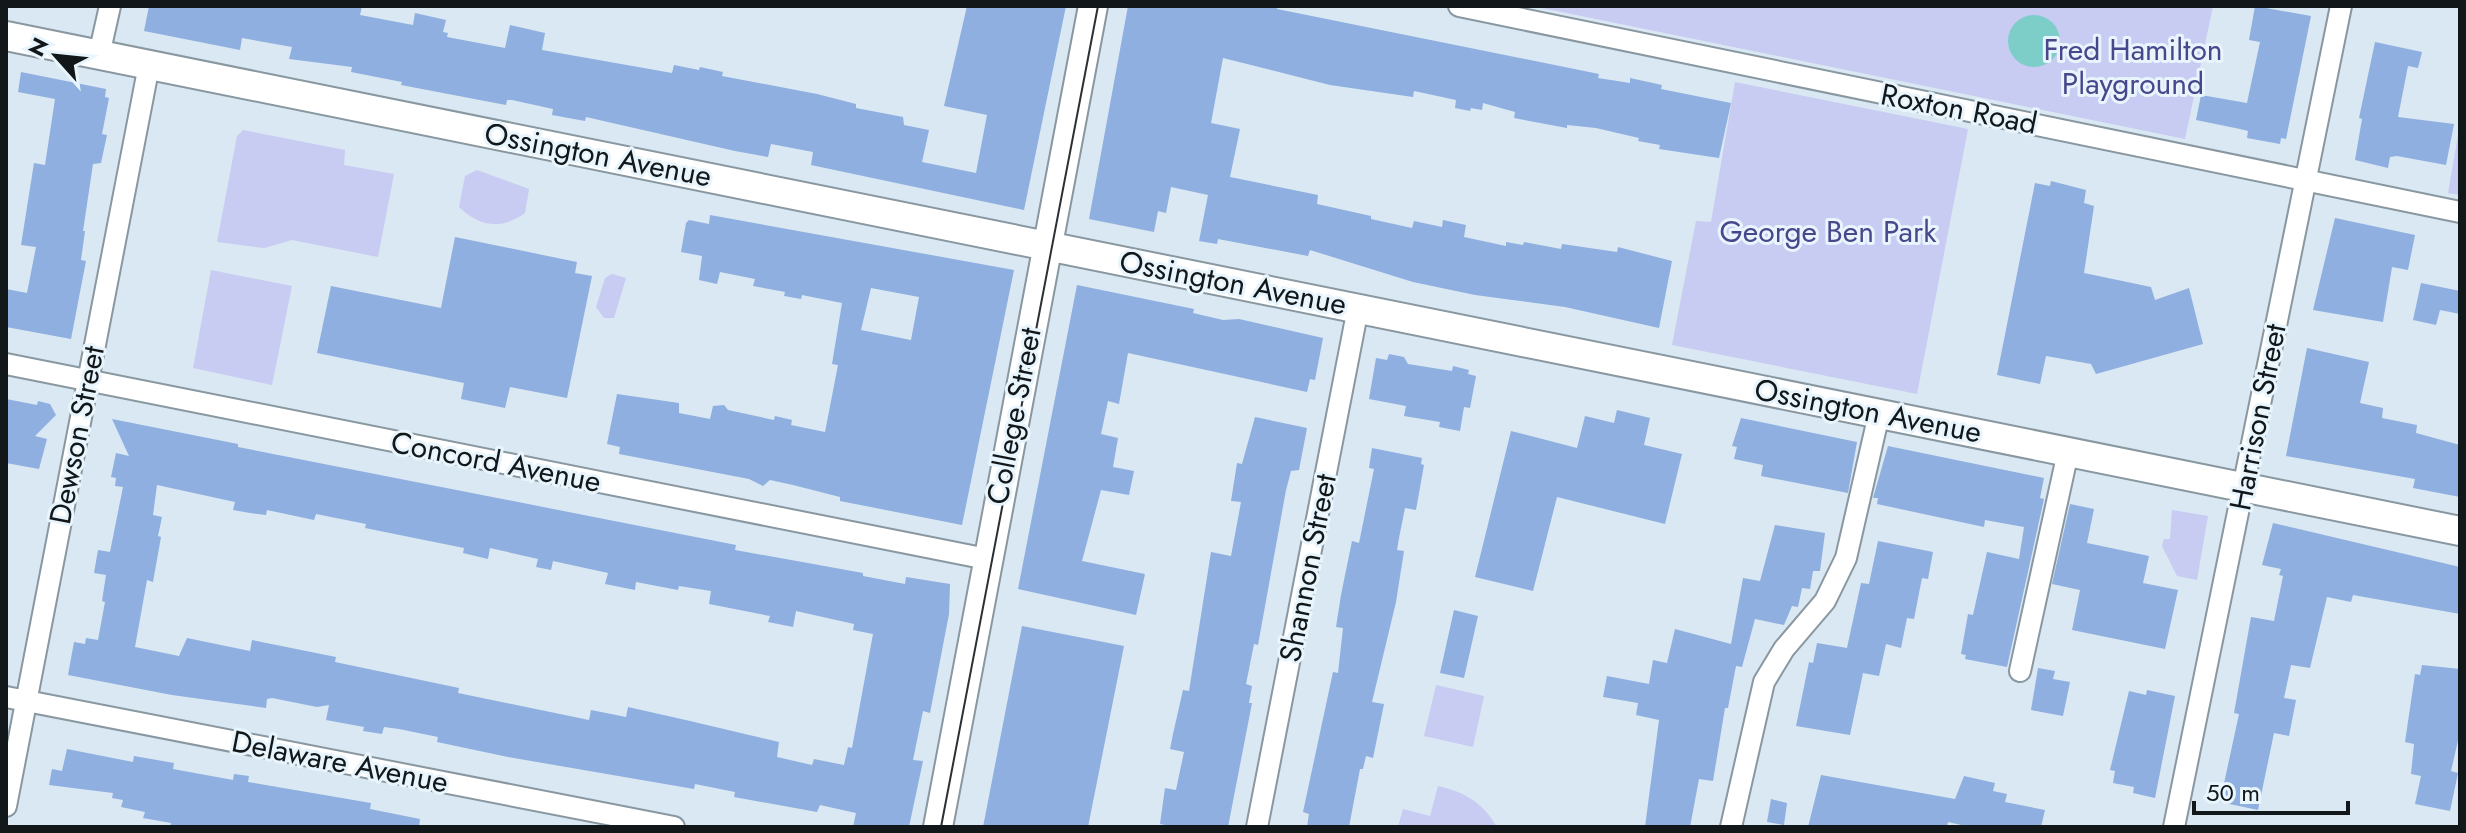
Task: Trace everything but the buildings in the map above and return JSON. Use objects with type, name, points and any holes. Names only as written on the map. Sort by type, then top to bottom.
[{"type":"street","points":[[99,55],[110,6]]},
{"type":"street","name":"College Street","points":[[938,827],[1093,6]]},
{"type":"street","name":"Roxton Road","points":[[1459,6],[2460,212]]},
{"type":"street","name":"Harrison Street","points":[[2174,827],[2341,6]]},
{"type":"street","name":"Ossington Avenue","points":[[6,36],[2460,531]]},
{"type":"street","name":"Dewson Street","points":[[6,806],[16,698],[88,381],[149,65]]},
{"type":"street","name":"Shannon Street","points":[[1257,827],[1358,308]]},
{"type":"street","name":"Concord Avenue","points":[[6,364],[987,559]]},
{"type":"street","points":[[1731,827],[1764,682],[1784,649],[1825,601],[1846,558],[1879,414]]},
{"type":"street","points":[[2020,671],[2068,452]]},
{"type":"street","name":"Delaware Avenue","points":[[16,698],[674,827]]},
{"type":"green space","name":"Fred Hamilton Playground","points":[[1532,6],[2213,6],[2185,139]]},
{"type":"green space","name":"George Ben Park","points":[[1735,82],[1968,129],[1917,394],[1672,345],[1696,221],[1711,222]]},
{"type":"green space","points":[[2460,124],[2460,195],[2448,193]]},
{"type":"green space","points":[[243,130],[345,150],[344,165],[394,174],[378,257],[292,240],[264,248],[217,242],[237,136]]},
{"type":"green space","points":[[477,170],[529,189],[525,213],[508,222],[491,224],[475,219],[459,207],[465,176]]},
{"type":"green space","points":[[211,270],[292,286],[272,385],[193,368]]},
{"type":"green space","points":[[612,274],[626,278],[614,318],[604,318],[596,307],[605,278]]},
{"type":"green space","points":[[2172,510],[2208,516],[2197,580],[2177,576],[2162,546],[2164,539],[2170,539]]},
{"type":"green space","points":[[1436,685],[1484,696],[1473,747],[1424,736]]},
{"type":"green space","points":[[1438,786],[1472,800],[1486,811],[1497,827],[1398,827],[1403,809],[1430,816]]},
{"type":"shaded area","points":[[2034,15],[2052,23],[2060,41],[2052,59],[2034,67],[2016,59],[2008,41],[2016,23]]},
{"type":"tram line","points":[[941,827],[1098,6]]}]
